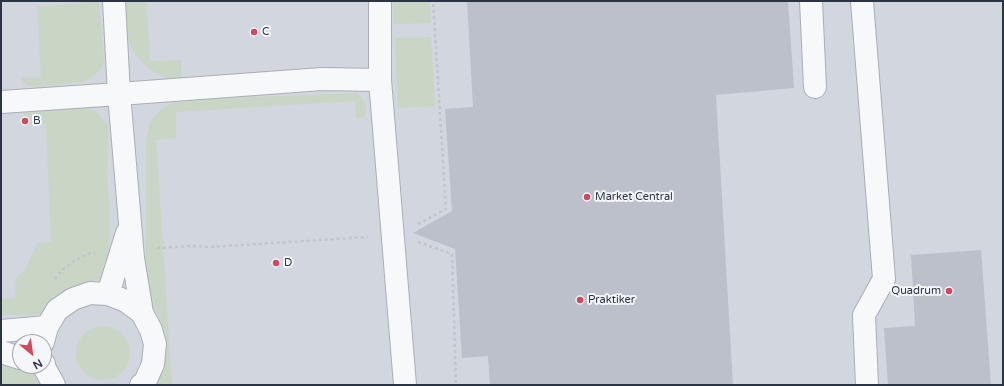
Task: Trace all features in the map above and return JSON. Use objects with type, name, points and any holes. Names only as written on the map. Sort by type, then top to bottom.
[{"type":"lane","points":[[108,294],[127,249],[130,223],[119,94],[114,1]]},
{"type":"lane","points":[[380,1],[380,80],[396,235],[405,385]]},
{"type":"lane","points":[[811,1],[815,87]]},
{"type":"lane","points":[[862,1],[884,278],[864,315],[867,385]]},
{"type":"lane","points":[[1,102],[322,78],[380,80]]},
{"type":"lane","points":[[127,249],[142,313],[151,330],[155,344],[153,364],[145,382],[141,385]]},
{"type":"lane","points":[[1,331],[45,334],[57,310],[73,299],[90,293],[108,294],[126,301],[142,313]]},
{"type":"lane","points":[[1,352],[12,355]]},
{"type":"path","points":[[396,235],[446,209],[433,1]]},
{"type":"path","points":[[54,281],[62,270],[76,260],[90,253],[127,249],[191,246],[210,247],[396,235],[452,254],[456,385]]},
{"type":"shaded area","points":[[1,1],[1003,1],[1003,385],[1,385]]},
{"type":"green space","points":[[82,1],[99,1],[104,62],[100,70],[84,82],[33,87],[23,82],[21,78],[41,77],[37,7],[82,3]]},
{"type":"green space","points":[[126,1],[146,1],[150,61],[181,60],[181,78],[166,78],[148,68],[135,54],[128,41]]},
{"type":"green space","points":[[393,1],[430,1],[431,23],[394,24]]},
{"type":"green space","points":[[431,37],[435,106],[398,108],[395,38]]},
{"type":"green space","points":[[357,93],[362,98],[366,106],[366,115],[361,118],[356,118],[355,101],[176,112],[176,138],[156,140],[172,385],[155,385],[164,361],[164,332],[158,315],[147,295],[146,282],[146,142],[150,122],[161,109],[170,104],[201,99]]},
{"type":"green space","points":[[86,107],[98,113],[108,126],[107,176],[110,216],[107,271],[101,279],[77,285],[65,292],[45,314],[1,315],[1,299],[15,298],[16,278],[22,273],[28,264],[37,243],[51,242],[46,124],[26,124],[22,117],[25,112]]},
{"type":"green space","points":[[98,326],[108,326],[118,330],[126,338],[130,348],[130,358],[126,368],[118,376],[108,380],[98,380],[88,376],[80,368],[76,358],[76,348],[80,338],[88,330]]},
{"type":"green space","points":[[1,354],[12,361],[12,374],[40,374],[49,385],[1,385]]},
{"type":"building","name":"Market Central","points":[[467,1],[788,1],[794,88],[716,95],[733,385],[490,385],[488,356],[462,358],[455,249],[413,233],[452,211],[445,109],[473,107]]},
{"type":"building","name":"Quadrum","points":[[981,250],[991,385],[888,385],[884,328],[915,326],[911,255]]},
{"type":"place","name":"C","points":[[254,32]]},
{"type":"place","name":"B","points":[[25,121]]},
{"type":"place","name":"Market Central","points":[[587,197]]},
{"type":"place","name":"D","points":[[276,263]]},
{"type":"place","name":"Quadrum","points":[[949,291]]},
{"type":"place","name":"Praktiker","points":[[580,300]]}]
